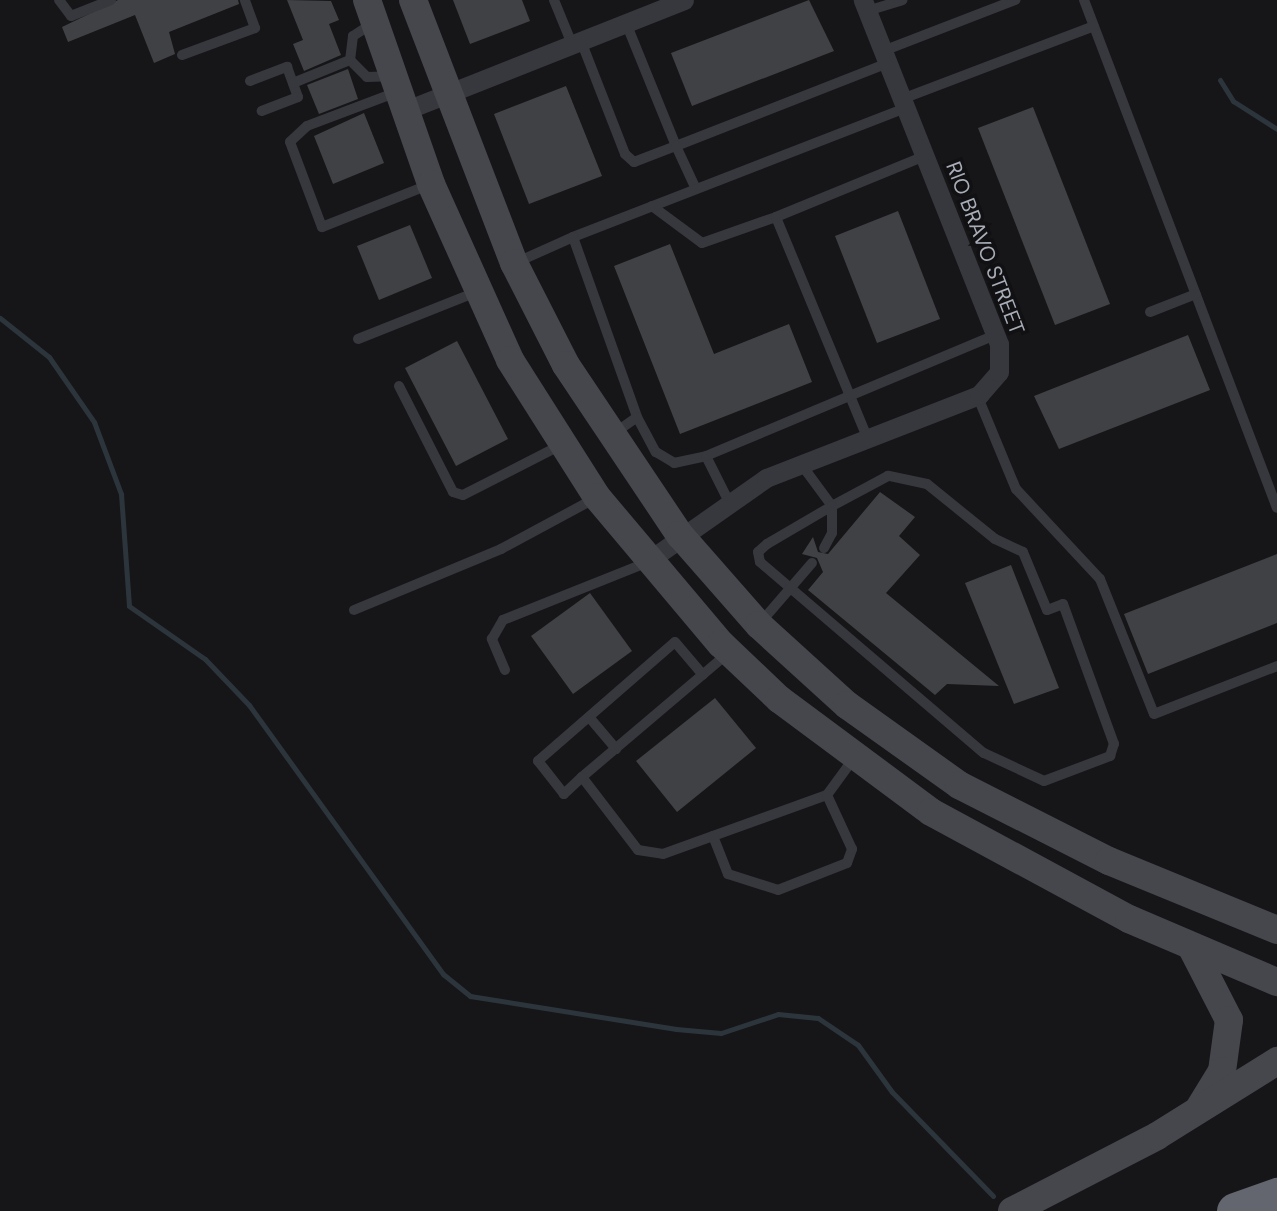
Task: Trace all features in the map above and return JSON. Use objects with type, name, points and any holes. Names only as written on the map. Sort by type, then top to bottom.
[{"type":"highway","points":[[1235,1211],[1277,1196]]},
{"type":"main road","points":[[413,0],[514,263],[609,437],[680,535],[759,625],[902,746],[1018,819],[1277,930]]},
{"type":"main road","points":[[370,11],[432,184],[477,292],[561,444],[597,497],[648,561],[730,652],[854,757],[1000,854],[1192,948],[1277,982]]},
{"type":"main road","points":[[881,777],[902,746]]},
{"type":"main road","points":[[1192,948],[1229,1020],[1222,1071],[1198,1111]]},
{"type":"main road","points":[[1012,1211],[1092,1173],[1277,1061]]},
{"type":"street","points":[[398,93],[447,94],[684,0]]},
{"type":"street","name":"RIO BRAVO STREET","points":[[865,6],[995,335],[999,372],[977,396]]},
{"type":"street","points":[[648,561],[728,500],[801,464],[977,396]]},
{"type":"lane","points":[[59,0],[71,16],[111,0]]},
{"type":"lane","points":[[182,55],[255,28],[245,0]]},
{"type":"lane","points":[[554,0],[577,43],[625,154],[634,162],[1015,0]]},
{"type":"lane","points":[[865,6],[902,0]]},
{"type":"lane","points":[[1084,0],[1277,508]]},
{"type":"lane","points":[[350,60],[353,36],[370,11]]},
{"type":"lane","points":[[626,23],[696,190]]},
{"type":"lane","points":[[514,263],[1094,26]]},
{"type":"lane","points":[[293,83],[350,60]]},
{"type":"lane","points":[[350,60],[368,77],[398,93]]},
{"type":"lane","points":[[250,81],[287,67],[298,97],[262,111]]},
{"type":"lane","points":[[398,93],[307,126],[290,142],[322,227],[432,184]]},
{"type":"lane","points":[[652,206],[702,243],[776,217],[925,156]]},
{"type":"lane","points":[[776,217],[867,437]]},
{"type":"lane","points":[[573,237],[637,417],[656,452],[674,463],[706,456],[995,335]]},
{"type":"lane","points":[[358,339],[477,292]]},
{"type":"lane","points":[[1150,312],[1196,294]]},
{"type":"lane","points":[[398,386],[453,492],[463,495],[561,444]]},
{"type":"lane","points":[[977,396],[1016,489],[1100,579],[1154,714],[1277,666]]},
{"type":"lane","points":[[609,437],[637,417]]},
{"type":"lane","points":[[706,456],[728,500]]},
{"type":"lane","points":[[801,464],[832,506],[832,533],[824,548]]},
{"type":"lane","points":[[888,476],[910,477],[1023,552],[1047,610],[1063,604],[1114,744],[1110,756],[1044,781],[984,752],[760,562],[758,552],[832,506],[888,476]]},
{"type":"lane","points":[[354,610],[501,549],[597,497]]},
{"type":"lane","points":[[505,670],[492,639],[503,620],[648,561]]},
{"type":"lane","points":[[759,625],[812,563]]},
{"type":"lane","points":[[703,675],[675,642],[538,761],[564,794],[730,652]]},
{"type":"lane","points":[[589,717],[616,749]]},
{"type":"lane","points":[[582,777],[638,850],[663,854],[828,795],[854,757]]},
{"type":"lane","points":[[713,836],[728,874],[778,890],[847,863],[852,849],[828,795]]},
{"type":"building","points":[[118,0],[238,0],[239,4],[169,32],[175,54],[154,63],[135,15],[68,42],[62,27]]},
{"type":"building","points":[[287,0],[331,1],[339,20],[329,24],[341,55],[304,71],[293,44],[303,40]]},
{"type":"building","points":[[453,0],[522,0],[530,21],[470,44]]},
{"type":"building","points":[[809,0],[834,51],[692,106],[671,53]]},
{"type":"building","points":[[348,69],[358,99],[319,114],[307,85]]},
{"type":"building","points":[[566,86],[602,176],[529,204],[494,114]]},
{"type":"building","points":[[1033,107],[1110,304],[1055,325],[978,128]]},
{"type":"building","points":[[364,113],[384,163],[333,184],[314,136]]},
{"type":"building","points":[[898,211],[940,319],[877,343],[835,236]]},
{"type":"building","points":[[410,225],[432,278],[379,300],[357,246]]},
{"type":"building","points":[[670,244],[714,354],[789,324],[812,382],[680,434],[614,266]]},
{"type":"building","points":[[1188,335],[1210,390],[1059,449],[1034,396]]},
{"type":"building","points":[[457,341],[508,439],[456,466],[405,368]]},
{"type":"building","points":[[880,492],[915,517],[899,536],[920,555],[886,593],[999,686],[947,684],[935,695],[808,590],[823,572],[817,558],[802,554],[813,537],[818,552],[828,554]]},
{"type":"building","points":[[1277,554],[1277,623],[1148,674],[1124,614]]},
{"type":"building","points":[[1011,565],[1059,688],[1014,704],[965,583]]},
{"type":"building","points":[[590,593],[632,651],[573,694],[531,636]]},
{"type":"building","points":[[715,698],[756,748],[677,812],[636,761]]},
{"type":"waterway","points":[[1220,80],[1233,101],[1277,129]]},
{"type":"waterway","points":[[0,318],[49,357],[94,422],[121,494],[129,606],[205,659],[249,705],[443,974],[470,996],[676,1029],[721,1033],[778,1014],[818,1018],[858,1045],[892,1092],[993,1196]]}]
